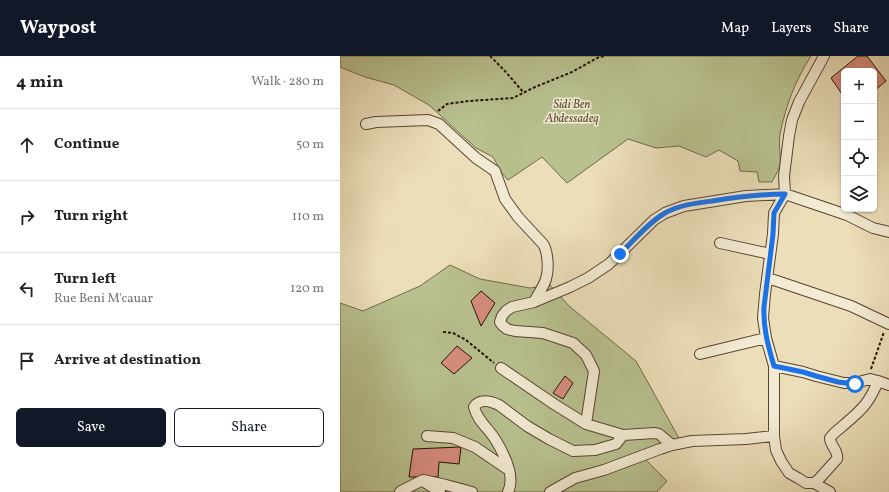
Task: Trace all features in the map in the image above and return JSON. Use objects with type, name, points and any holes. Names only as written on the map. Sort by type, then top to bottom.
[{"type":"street","points":[[824,56],[803,92],[792,120],[788,136],[784,176],[785,194],[774,213],[773,234],[763,312],[766,338],[774,366],[774,436],[776,450],[781,461],[790,473],[806,482],[814,483],[830,492]]},
{"type":"street","points":[[366,124],[389,121],[432,120],[439,124],[476,158],[495,171],[505,199],[518,217],[545,248],[547,267],[546,278],[534,302]]},
{"type":"street","points":[[586,424],[594,371],[586,355],[572,343],[542,333],[507,329],[500,322],[506,311],[512,307],[534,302],[588,278],[609,264],[654,220],[665,213],[693,204],[746,196],[785,194],[847,215],[873,228],[889,232]]},
{"type":"street","points":[[720,243],[770,254]]},
{"type":"street","points":[[768,278],[851,306],[888,323]]},
{"type":"street","points":[[700,354],[766,338]]},
{"type":"street","points":[[774,366],[844,383],[855,384],[870,379],[889,385]]},
{"type":"street","points":[[501,368],[586,424],[623,435],[655,433],[659,434],[672,445]]},
{"type":"street","points":[[814,483],[837,459],[837,454],[830,442],[830,438],[865,406],[869,401],[878,381]]},
{"type":"street","points":[[508,492],[511,480],[506,458],[494,438],[475,413],[474,407],[479,402],[483,401],[499,405],[527,426],[573,451],[595,450],[616,444],[623,435]]},
{"type":"street","points":[[427,436],[453,438],[475,447],[509,470]]},
{"type":"street","points":[[550,492],[575,478],[604,470],[672,445],[692,441],[746,439],[774,436]]},
{"type":"street","points":[[401,492],[423,480],[472,492]]},
{"type":"street","points":[[423,480],[440,492]]},
{"type":"path","points":[[490,56],[524,93]]},
{"type":"path","points":[[438,111],[447,104],[513,98],[572,72],[599,57],[606,56]]},
{"type":"path","points":[[865,381],[872,367],[888,323]]},
{"type":"path","points":[[443,332],[453,333],[466,340],[501,368]]},
{"type":"green space","name":"Sidi Ben Abdessadeq","points":[[340,56],[811,56],[796,84],[785,113],[780,138],[780,165],[772,182],[759,182],[757,172],[740,171],[738,161],[719,150],[706,157],[679,146],[656,148],[628,139],[567,183],[542,157],[508,180],[502,173],[493,157],[476,148],[429,105],[394,85],[365,77],[340,67]]},
{"type":"green space","points":[[450,265],[480,279],[530,288],[550,285],[569,306],[636,361],[680,440],[641,455],[667,481],[657,492],[340,492],[340,303],[363,311],[420,286]]},
{"type":"building","points":[[858,56],[867,56],[876,68],[843,68]]},
{"type":"building","points":[[877,69],[886,81],[877,88]]},
{"type":"building","points":[[841,70],[841,93],[831,78]]},
{"type":"building","points":[[481,291],[495,303],[481,326],[471,301]]},
{"type":"building","points":[[457,346],[472,358],[454,374],[441,363]]},
{"type":"building","points":[[565,376],[573,383],[563,399],[553,393]]},
{"type":"building","points":[[461,447],[459,464],[439,462],[438,477],[409,477],[413,449]]},
{"type":"route","points":[[620,254],[654,220],[675,209],[693,204],[746,196],[761,194],[785,194],[774,213],[763,318],[766,338],[774,366],[803,372],[838,382],[855,384]]}]
